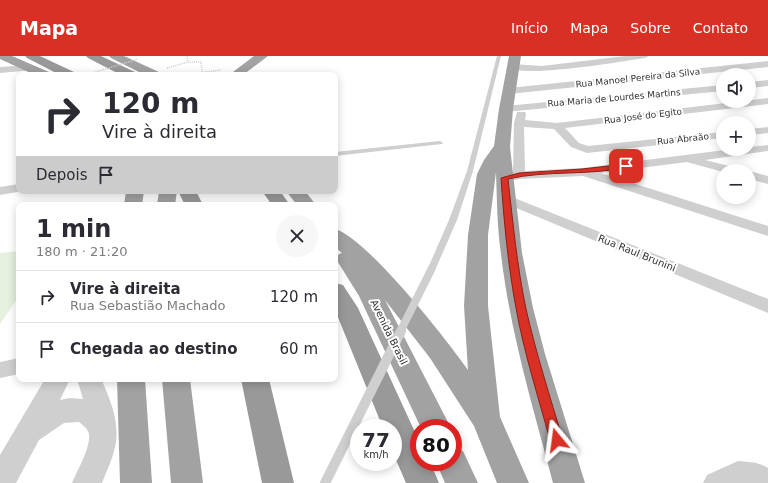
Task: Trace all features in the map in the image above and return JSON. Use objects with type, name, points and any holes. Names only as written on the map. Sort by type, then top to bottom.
[{"type":"highway","points":[[2,56],[30,62],[61,72]]},
{"type":"highway","points":[[92,56],[125,72]]},
{"type":"highway","points":[[115,56],[149,72]]},
{"type":"highway","points":[[231,71],[252,63],[262,56]]},
{"type":"highway","points":[[30,62],[42,72]]},
{"type":"highway","points":[[514,62],[506,109],[502,148],[510,184],[511,253],[521,308],[532,354],[569,483]]},
{"type":"highway","points":[[486,418],[476,306],[478,235],[486,174],[492,160],[502,148]]},
{"type":"highway","points":[[338,238],[360,256],[439,350],[486,418],[512,483]]},
{"type":"highway","name":"Avenida Brasil","points":[[338,246],[370,294],[432,419]]},
{"type":"highway","points":[[338,296],[346,308],[423,483]]},
{"type":"highway","points":[[131,382],[136,483]]},
{"type":"highway","points":[[176,382],[187,483]]},
{"type":"highway","points":[[256,382],[278,483]]},
{"type":"highway","points":[[456,471],[462,483]]},
{"type":"street","points":[[569,56],[569,66]]},
{"type":"street","points":[[514,62],[532,69],[569,66],[613,58],[645,56]]},
{"type":"street","points":[[0,70],[30,62]]},
{"type":"street","name":"Rua Manoel Pereira da Silva","points":[[509,91],[768,64]]},
{"type":"street","points":[[532,69],[522,107],[510,184],[582,172],[768,148]]},
{"type":"street","points":[[756,84],[768,83]]},
{"type":"street","name":"Rua Maria de Lourdes Martins","points":[[506,109],[716,89]]},
{"type":"street","name":"Rua José do Egito","points":[[756,103],[768,101]]},
{"type":"street","points":[[756,105],[768,111]]},
{"type":"street","name":"Rua José do Egito","points":[[519,123],[557,126],[716,107]]},
{"type":"street","name":"Rua Abraão","points":[[557,126],[575,145],[587,150],[716,136]]},
{"type":"street","points":[[756,131],[768,130]]},
{"type":"street","points":[[684,158],[716,166]]},
{"type":"street","points":[[582,172],[768,231]]},
{"type":"street","points":[[756,177],[768,180]]},
{"type":"street","name":"Rua Raul Brunini","points":[[510,184],[768,306]]},
{"type":"street","points":[[0,191],[16,188]]},
{"type":"street","points":[[0,370],[16,367]]},
{"type":"street","points":[[0,483],[56,382]]},
{"type":"street","points":[[87,483],[100,450],[102,440],[99,404],[90,382]]},
{"type":"street","points":[[28,434],[46,418],[74,409],[84,410],[91,413],[97,419],[101,429]]},
{"type":"street","points":[[715,483],[738,473],[758,475],[768,483]]},
{"type":"lane","points":[[325,483],[432,268],[452,220],[470,171],[499,56]]},
{"type":"lane","points":[[338,154],[440,143]]},
{"type":"path","points":[[187,56],[188,62],[201,62],[202,72],[220,70],[231,71]]},
{"type":"path","points":[[96,72],[138,59]]},
{"type":"green space","points":[[16,251],[16,300],[0,324],[0,253]]},
{"type":"route","points":[[557,440],[532,354],[521,308],[511,253],[504,178],[519,175],[582,172],[626,166]]}]
